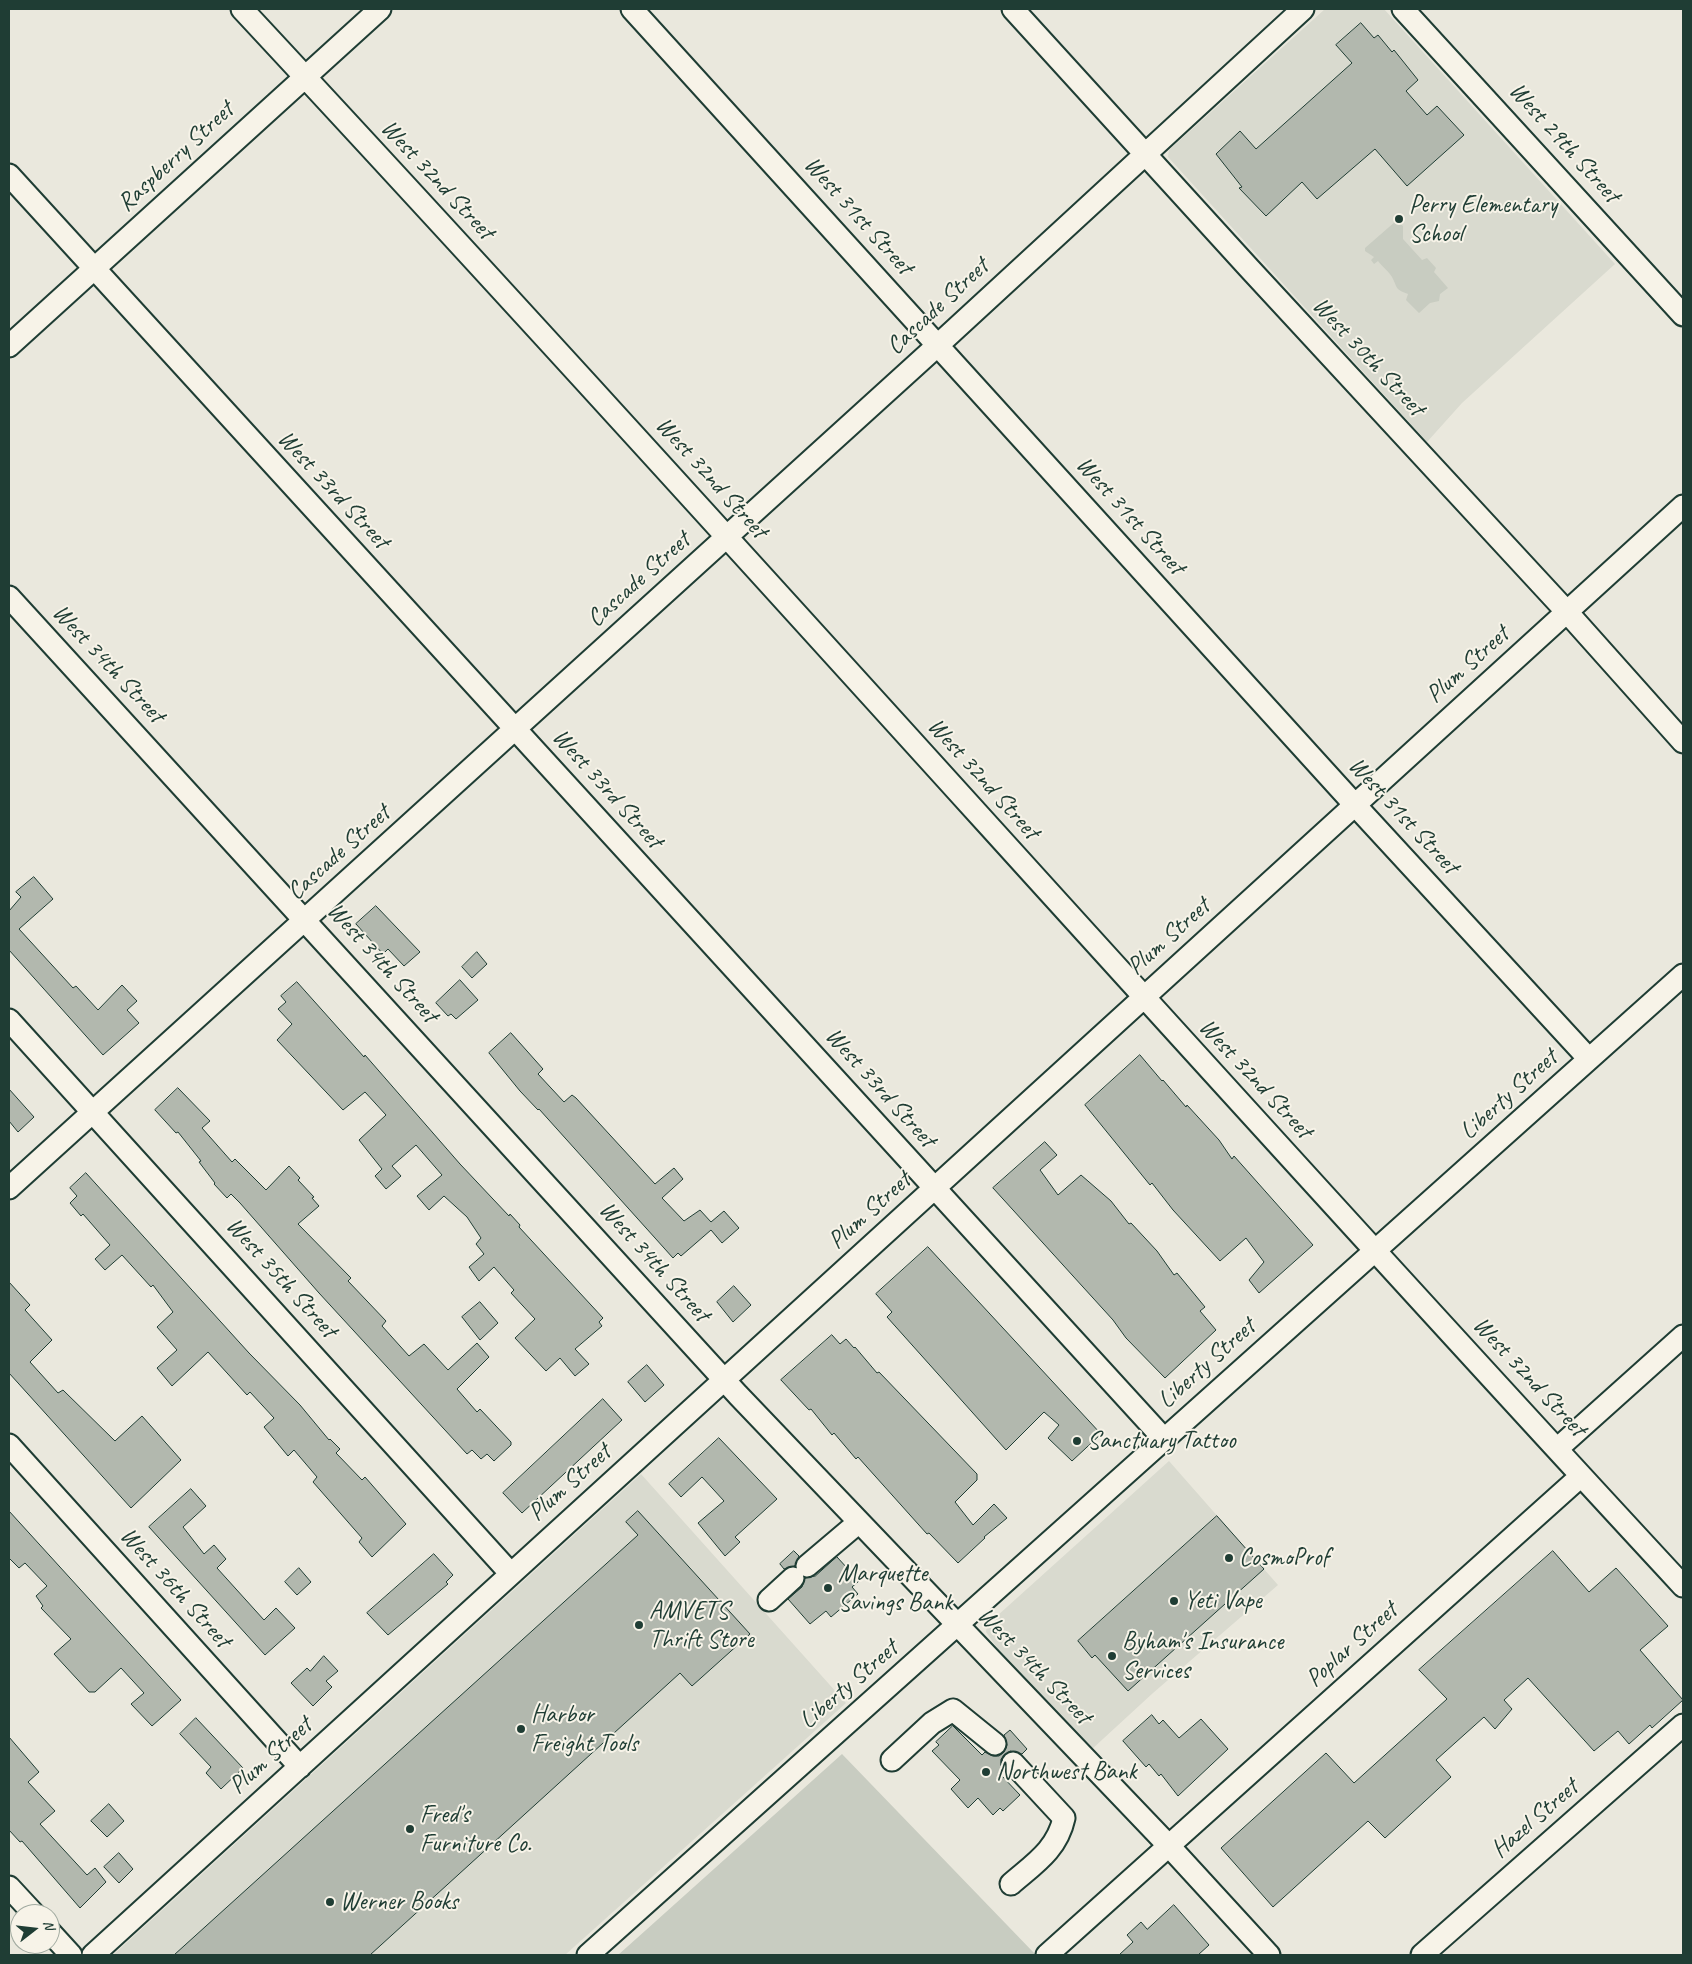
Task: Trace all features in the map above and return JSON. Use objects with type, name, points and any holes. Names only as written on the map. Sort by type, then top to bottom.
[{"type":"street","name":"West 32nd Street","points":[[242,9],[728,536],[1143,998],[1683,1586]]},
{"type":"street","name":"Raspberry Street","points":[[9,346],[380,9]]},
{"type":"street","name":"West 31st Street","points":[[632,9],[1355,805],[1590,1059]]},
{"type":"street","name":"West 30th Street","points":[[1013,9],[1567,612],[1683,742]]},
{"type":"street","name":"Cascade Street","points":[[9,1188],[306,921],[938,345],[1303,9]]},
{"type":"street","name":"West 29th Street","points":[[1403,9],[1683,315]]},
{"type":"street","name":"West 33rd Street","points":[[9,175],[1164,1439]]},
{"type":"street","name":"Plum Street","points":[[93,1955],[1683,506]]},
{"type":"street","name":"West 34th Street","points":[[9,597],[724,1380],[1169,1846],[1269,1955]]},
{"type":"street","name":"Liberty Street","points":[[588,1955],[958,1626],[1164,1439],[1683,975]]},
{"type":"street","name":"West 35th Street","points":[[9,1020],[512,1574]]},
{"type":"street","points":[[1557,1449],[1683,1336]]},
{"type":"street","name":"West 36th Street","points":[[9,1445],[300,1767]]},
{"type":"street","name":"Poplar Street","points":[[1048,1955],[1581,1476]]},
{"type":"street","points":[[768,1600],[859,1522]]},
{"type":"street","points":[[892,1760],[932,1724],[954,1710],[995,1744]]},
{"type":"street","name":"Hazel Street","points":[[1422,1955],[1683,1724]]},
{"type":"street","points":[[1011,1884],[1054,1844],[1060,1834],[1064,1818],[1013,1763]]},
{"type":"street","points":[[9,1887],[25,1904]]},
{"type":"street","points":[[60,1943],[71,1955]]},
{"type":"shaded area","name":"Perry Elementary School","points":[[1325,9],[1384,9],[1615,264],[1462,403],[1427,442],[1168,157],[1169,150]]},
{"type":"shaded area","points":[[1396,221],[1403,226],[1403,239],[1422,260],[1427,258],[1436,268],[1434,272],[1448,288],[1440,294],[1439,301],[1430,303],[1419,313],[1406,300],[1408,294],[1398,289],[1389,273],[1378,261],[1374,264],[1371,260],[1374,257],[1365,251],[1365,248]]},
{"type":"shaded area","points":[[1169,1461],[1278,1585],[1153,1693],[1091,1750],[998,1649],[986,1632],[987,1625]]},
{"type":"shaded area","points":[[641,1474],[846,1703],[565,1955],[113,1955]]},
{"type":"shaded area","points":[[842,1754],[1035,1954],[618,1955],[646,1930]]},
{"type":"building","points":[[1361,23],[1374,38],[1378,35],[1392,52],[1394,50],[1418,80],[1406,91],[1427,115],[1437,106],[1464,135],[1407,186],[1375,149],[1317,199],[1302,182],[1266,216],[1239,188],[1242,187],[1216,154],[1240,131],[1256,149],[1352,63],[1336,45]]},
{"type":"building","points":[[34,877],[53,899],[19,929],[73,988],[76,986],[98,1010],[122,985],[137,1001],[127,1010],[139,1023],[103,1055],[9,950],[9,911],[21,897],[16,892]]},
{"type":"building","points":[[376,906],[420,952],[404,966],[388,949],[383,954],[356,924]]},
{"type":"building","points":[[477,952],[487,964],[472,978],[462,967]]},
{"type":"building","points":[[460,980],[478,1000],[456,1019],[451,1014],[448,1016],[436,1003]]},
{"type":"building","points":[[297,982],[364,1057],[365,1055],[460,1164],[509,1216],[510,1214],[520,1225],[519,1227],[603,1318],[599,1322],[602,1326],[575,1349],[589,1364],[575,1376],[560,1358],[546,1371],[515,1338],[535,1319],[511,1293],[514,1290],[494,1267],[479,1281],[469,1267],[484,1254],[476,1244],[481,1238],[467,1217],[444,1196],[429,1210],[417,1196],[442,1175],[416,1145],[392,1166],[401,1176],[386,1189],[375,1176],[382,1169],[359,1140],[386,1115],[365,1092],[343,1110],[277,1040],[292,1024],[278,1009],[286,1002],[281,996]]},
{"type":"building","points":[[511,1033],[543,1069],[538,1074],[564,1102],[572,1095],[576,1098],[655,1184],[674,1168],[683,1179],[662,1198],[684,1221],[700,1210],[711,1222],[724,1211],[739,1228],[722,1243],[711,1230],[681,1256],[678,1253],[673,1258],[539,1109],[520,1091],[489,1053]]},
{"type":"building","points":[[1140,1055],[1186,1107],[1187,1105],[1219,1140],[1232,1159],[1234,1156],[1313,1245],[1259,1293],[1249,1280],[1264,1262],[1246,1238],[1220,1261],[1173,1210],[1152,1183],[1150,1185],[1085,1105]]},
{"type":"building","points":[[178,1088],[210,1121],[202,1128],[232,1162],[235,1159],[266,1190],[289,1166],[300,1178],[298,1180],[314,1197],[312,1198],[319,1206],[298,1224],[351,1278],[348,1281],[386,1321],[382,1326],[409,1356],[424,1344],[448,1370],[477,1343],[489,1357],[457,1389],[477,1412],[480,1409],[511,1442],[511,1445],[494,1461],[487,1454],[481,1459],[472,1450],[467,1454],[319,1293],[240,1203],[231,1194],[227,1198],[214,1184],[199,1162],[201,1161],[178,1132],[176,1133],[155,1110]]},
{"type":"building","points":[[9,1089],[34,1117],[18,1132],[9,1121]]},
{"type":"building","points":[[1045,1142],[1057,1155],[1040,1170],[1058,1195],[1081,1175],[1111,1201],[1129,1224],[1131,1223],[1157,1251],[1174,1275],[1177,1273],[1205,1307],[1200,1311],[1216,1330],[1165,1378],[1126,1338],[1113,1320],[993,1188]]},
{"type":"building","points":[[86,1173],[249,1353],[300,1405],[329,1440],[340,1449],[336,1453],[362,1480],[365,1477],[406,1524],[372,1557],[359,1542],[362,1538],[313,1482],[317,1477],[294,1450],[288,1456],[264,1427],[274,1418],[250,1392],[247,1395],[208,1352],[172,1386],[157,1368],[177,1350],[157,1327],[173,1312],[153,1285],[151,1287],[122,1255],[105,1270],[95,1259],[110,1245],[83,1214],[81,1216],[70,1203],[77,1196],[70,1188]]},
{"type":"building","points":[[928,1247],[1101,1434],[1072,1461],[1048,1438],[1059,1425],[1044,1412],[1006,1450],[887,1317],[892,1312],[876,1294]]},
{"type":"building","points":[[9,1282],[30,1305],[25,1310],[52,1340],[30,1362],[58,1393],[63,1390],[115,1441],[142,1416],[181,1460],[131,1508],[9,1373]]},
{"type":"building","points":[[734,1286],[751,1305],[733,1322],[717,1302]]},
{"type":"building","points":[[480,1302],[498,1323],[480,1340],[462,1317]]},
{"type":"building","points":[[832,1335],[840,1344],[846,1339],[855,1347],[877,1373],[879,1372],[977,1474],[977,1480],[955,1502],[973,1525],[994,1504],[1007,1518],[984,1537],[958,1563],[929,1533],[927,1534],[858,1457],[856,1459],[834,1433],[832,1435],[811,1409],[809,1410],[781,1380]]},
{"type":"building","points":[[647,1365],[664,1385],[645,1402],[628,1382]]},
{"type":"building","points":[[603,1399],[622,1420],[522,1513],[503,1493]]},
{"type":"building","points":[[719,1438],[777,1499],[735,1537],[740,1542],[725,1556],[698,1523],[724,1501],[702,1477],[681,1497],[669,1484]]},
{"type":"building","points":[[191,1489],[206,1506],[183,1527],[204,1554],[214,1545],[226,1559],[217,1568],[264,1620],[276,1608],[295,1628],[265,1655],[149,1527]]},
{"type":"building","points":[[9,1511],[181,1700],[152,1726],[131,1704],[144,1693],[121,1668],[95,1692],[89,1692],[54,1654],[71,1639],[41,1608],[43,1606],[36,1596],[47,1586],[25,1563],[19,1568],[9,1558]]},
{"type":"building","points":[[638,1511],[750,1634],[692,1686],[680,1673],[370,1955],[174,1955],[638,1535],[626,1522]]},
{"type":"building","points":[[1217,1516],[1264,1569],[1128,1691],[1095,1655],[1092,1658],[1078,1641]]},
{"type":"building","points":[[794,1551],[799,1556],[795,1566],[784,1569],[780,1564]]},
{"type":"building","points":[[1553,1551],[1589,1592],[1616,1568],[1668,1626],[1640,1650],[1683,1700],[1652,1728],[1650,1725],[1629,1744],[1618,1731],[1594,1751],[1528,1678],[1504,1700],[1512,1709],[1495,1729],[1484,1717],[1436,1760],[1451,1777],[1385,1838],[1368,1821],[1273,1907],[1221,1848],[1326,1753],[1354,1783],[1447,1699],[1419,1670]]},
{"type":"building","points":[[434,1554],[453,1575],[446,1582],[448,1584],[388,1635],[367,1613]]},
{"type":"building","points":[[837,1557],[859,1581],[852,1587],[858,1594],[831,1617],[826,1611],[810,1624],[788,1599],[802,1587],[805,1578],[815,1576]]},
{"type":"building","points":[[299,1568],[311,1582],[297,1595],[285,1582]]},
{"type":"building","points":[[324,1656],[338,1671],[326,1681],[332,1687],[313,1706],[291,1683],[307,1668],[310,1671]]},
{"type":"building","points":[[1152,1715],[1159,1724],[1163,1720],[1179,1738],[1201,1719],[1228,1749],[1178,1796],[1161,1774],[1159,1776],[1149,1764],[1146,1767],[1123,1741]]},
{"type":"building","points":[[196,1718],[243,1768],[221,1789],[206,1773],[211,1767],[180,1734]]},
{"type":"building","points":[[953,1726],[982,1755],[985,1752],[993,1756],[999,1756],[1004,1752],[1007,1745],[1004,1735],[1010,1730],[1027,1749],[1022,1754],[1010,1751],[1001,1759],[1004,1772],[1001,1775],[1020,1795],[1003,1811],[1000,1808],[993,1815],[978,1798],[968,1808],[951,1789],[960,1780],[932,1751],[939,1745],[936,1742]]},
{"type":"building","points":[[9,1737],[39,1772],[28,1782],[55,1811],[40,1824],[87,1875],[95,1868],[106,1882],[80,1908],[22,1841],[20,1842],[9,1830]]},
{"type":"building","points":[[109,1804],[124,1821],[107,1837],[91,1821]]},
{"type":"building","points":[[119,1853],[133,1869],[119,1883],[104,1867]]},
{"type":"building","points":[[1174,1905],[1209,1945],[1198,1955],[1119,1955],[1133,1942],[1127,1935],[1141,1922],[1147,1929]]},
{"type":"place","name":"Perry Elementary School","points":[[1399,219]]},
{"type":"place","name":"Sanctuary Tattoo","points":[[1077,1441]]},
{"type":"place","name":"CosmoProf","points":[[1229,1558]]},
{"type":"place","name":"Marquette Savings Bank","points":[[828,1588]]},
{"type":"place","name":"Yeti Vape","points":[[1174,1601]]},
{"type":"place","name":"AMVETS Thrift Store","points":[[639,1625]]},
{"type":"place","name":"Byham's Insurance Services","points":[[1112,1656]]},
{"type":"place","name":"Harbor Freight Tools","points":[[521,1729]]},
{"type":"place","name":"Northwest Bank","points":[[986,1772]]},
{"type":"place","name":"Fred's Furniture Co.","points":[[410,1829]]},
{"type":"place","name":"Werner Books","points":[[330,1902]]}]
